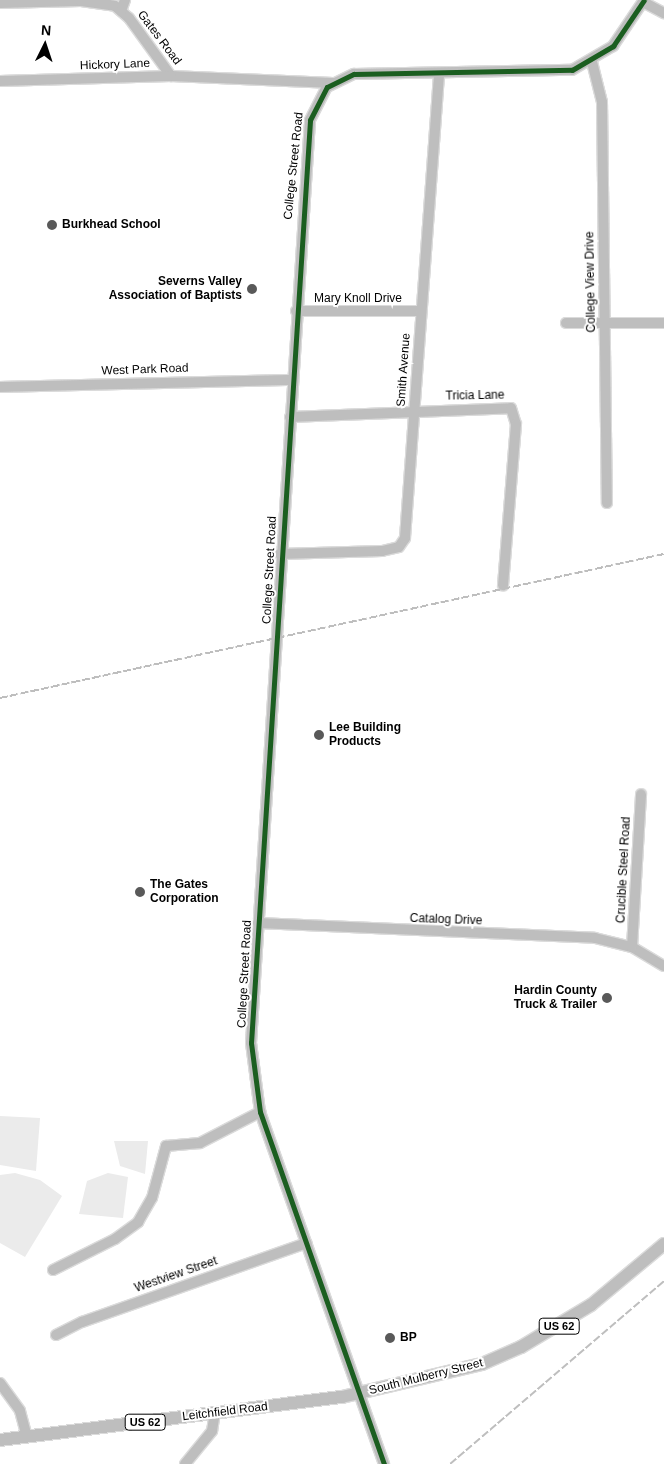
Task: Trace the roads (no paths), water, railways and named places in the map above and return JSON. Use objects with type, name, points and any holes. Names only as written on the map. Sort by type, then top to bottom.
[{"type":"main road","name":"South Mulberry Street","points":[[361,1394],[473,1367],[521,1348],[591,1305],[664,1244]]},
{"type":"main road","name":"Leitchfield Road","points":[[0,1440],[361,1394]]},
{"type":"street","points":[[122,11],[125,0]]},
{"type":"street","points":[[333,83],[370,72],[539,74],[592,62],[623,36],[643,1],[664,13]]},
{"type":"street","name":"Gates Road","points":[[0,3],[98,2],[122,11],[171,76],[333,83]]},
{"type":"street","name":"College View Drive","points":[[592,62],[601,96],[607,503]]},
{"type":"street","name":"Smith Avenue","points":[[280,554],[382,551],[403,544],[439,73]]},
{"type":"street","name":"Hickory Lane","points":[[0,80],[171,76]]},
{"type":"street","name":"College Street Road","points":[[333,83],[319,96],[310,120],[280,554],[251,1043],[260,1112],[361,1394],[384,1464]]},
{"type":"street","name":"Mary Knoll Drive","points":[[296,311],[420,311]]},
{"type":"street","points":[[566,323],[664,322]]},
{"type":"street","name":"West Park Road","points":[[0,387],[292,380]]},
{"type":"street","name":"Tricia Lane","points":[[290,417],[498,406],[514,412],[503,585]]},
{"type":"street","name":"Crucible Steel Road","points":[[632,947],[641,794]]},
{"type":"street","name":"Catalog Drive","points":[[258,923],[595,938],[632,947],[664,966]]},
{"type":"street","points":[[53,1270],[115,1240],[138,1222],[152,1198],[166,1146],[200,1143],[260,1112]]},
{"type":"street","name":"Westview Street","points":[[56,1335],[82,1322],[306,1243]]},
{"type":"street","points":[[0,1383],[20,1411],[27,1437]]},
{"type":"street","points":[[185,1464],[212,1431],[215,1413]]},
{"type":"railway","points":[[0,698],[664,554]]},
{"type":"railway","points":[[450,1464],[664,1281]]},
{"type":"place","name":"Burkhead School","points":[[52,225]]},
{"type":"place","name":"Severns Valley Association of Baptists","points":[[252,289]]},
{"type":"place","name":"Lee Building Products","points":[[319,735]]},
{"type":"place","name":"The Gates Corporation","points":[[140,892]]},
{"type":"place","name":"Hardin County Truck & Trailer","points":[[607,998]]},
{"type":"place","name":"BP","points":[[390,1338]]}]
